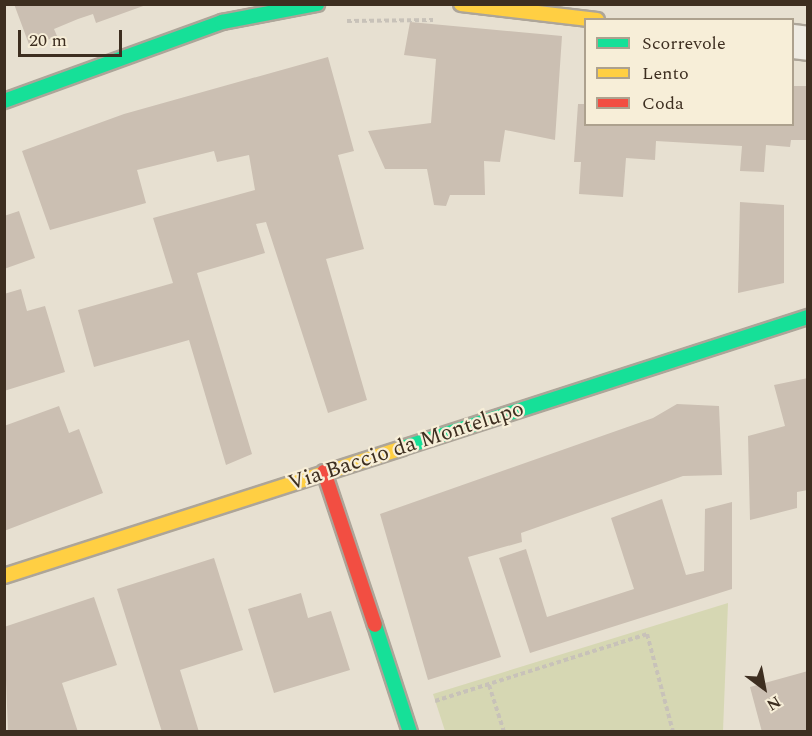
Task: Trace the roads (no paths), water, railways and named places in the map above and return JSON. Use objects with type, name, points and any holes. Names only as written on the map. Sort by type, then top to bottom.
[{"type":"main road","points":[[4,100],[221,13],[317,4]]},
{"type":"main road","points":[[461,4],[584,18]]},
{"type":"main road","name":"Via Baccio da Montelupo","points":[[4,576],[807,317]]},
{"type":"main road","points":[[324,472],[410,732]]}]
